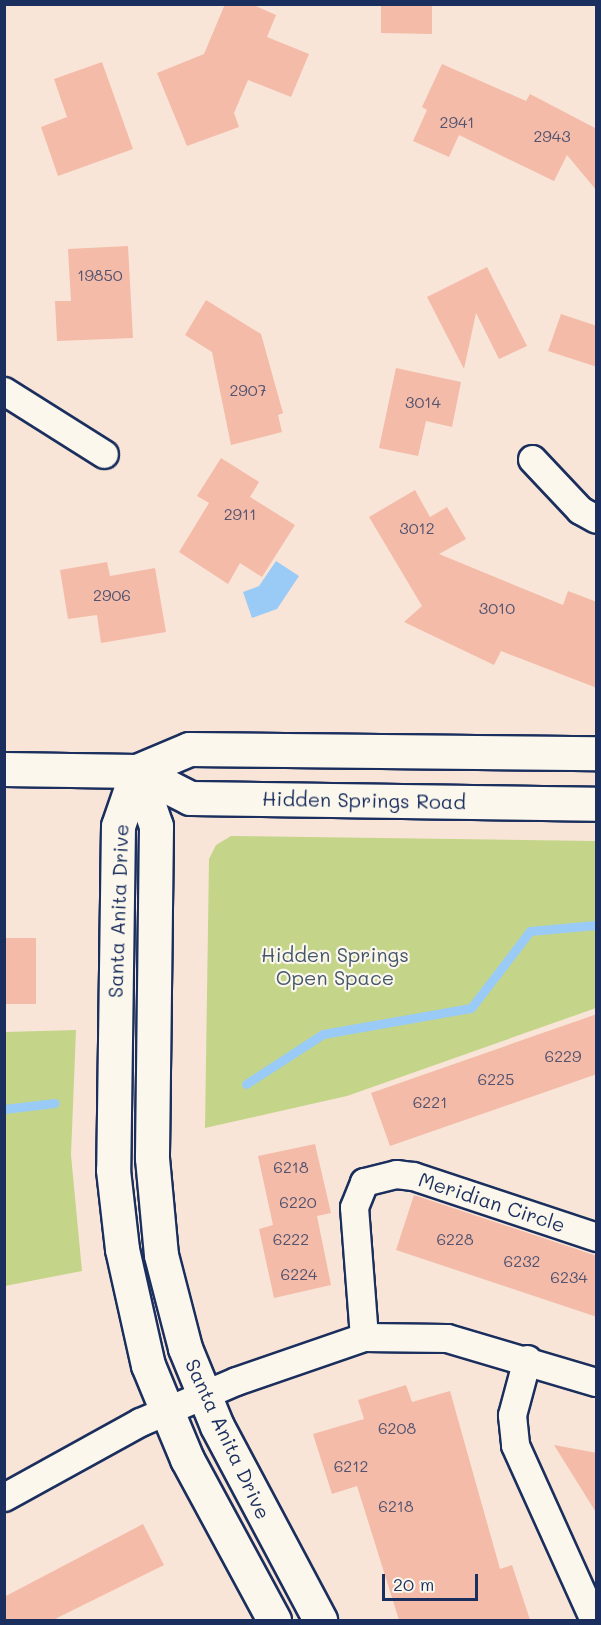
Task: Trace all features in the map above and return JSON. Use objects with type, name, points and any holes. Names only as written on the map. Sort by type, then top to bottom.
[{"type":"main road","name":"Hidden Springs Road","points":[[4,769],[137,771],[189,748],[597,753]]},
{"type":"main road","name":"Hidden Springs Road","points":[[137,771],[190,798],[597,804]]},
{"type":"main road","name":"Santa Anita Drive","points":[[137,771],[156,826],[152,1158],[161,1255],[185,1348],[204,1394],[238,1468],[320,1620]]},
{"type":"main road","name":"Santa Anita Drive","points":[[137,771],[118,826],[113,1170],[129,1291],[148,1365],[187,1459],[274,1620]]},
{"type":"street","points":[[4,392],[104,454]]},
{"type":"street","points":[[532,459],[579,510],[597,519]]},
{"type":"street","name":"Meridian Circle","points":[[364,1337],[354,1207],[364,1182],[396,1174],[413,1176],[597,1237]]},
{"type":"street","points":[[4,1497],[167,1411],[204,1394],[364,1337],[447,1338],[527,1359],[597,1382]]},
{"type":"street","points":[[527,1359],[512,1415],[515,1445],[594,1620]]},
{"type":"green space","name":"Hidden Springs Open Space","points":[[231,836],[596,841],[596,1008],[347,1096],[205,1128],[209,859],[216,845]]},
{"type":"green space","points":[[76,1030],[71,1155],[82,1271],[5,1286],[5,1032]]},
{"type":"water","points":[[276,561],[299,576],[277,609],[252,618],[243,592],[259,586]]},
{"type":"building","points":[[225,4],[251,4],[276,15],[267,37],[309,54],[291,97],[248,80],[234,113],[239,127],[187,146],[157,73],[204,54]]},
{"type":"building","points":[[381,4],[432,4],[432,34],[381,33]]},
{"type":"building","points":[[102,62],[133,149],[58,176],[41,127],[67,117],[54,79]]},
{"type":"building","points":[[442,64],[526,101],[530,94],[597,129],[597,191],[567,155],[554,181],[459,135],[449,157],[413,141],[427,110],[422,107]]},
{"type":"building","points":[[128,246],[133,338],[57,341],[55,301],[71,301],[68,249]]},
{"type":"building","points":[[487,267],[527,346],[499,359],[476,313],[464,369],[427,297]]},
{"type":"building","points":[[206,300],[261,334],[283,413],[278,415],[282,432],[231,445],[212,352],[185,335]]},
{"type":"building","points":[[561,314],[597,326],[597,367],[548,351]]},
{"type":"building","points":[[396,368],[461,382],[452,427],[426,421],[418,456],[379,448]]},
{"type":"building","points":[[221,458],[259,482],[250,497],[295,525],[262,577],[240,563],[228,584],[179,552],[209,503],[197,496]]},
{"type":"building","points":[[415,490],[430,517],[447,507],[466,539],[439,554],[563,605],[568,591],[597,602],[597,688],[501,651],[494,665],[404,622],[422,606],[369,517]]},
{"type":"building","points":[[107,562],[110,576],[155,568],[166,632],[101,643],[97,615],[68,619],[60,570]]},
{"type":"building","points":[[4,938],[36,938],[36,1004],[4,1004]]},
{"type":"building","points":[[597,1014],[597,1074],[390,1146],[371,1093]]},
{"type":"building","points":[[315,1144],[331,1213],[317,1216],[331,1285],[274,1298],[259,1229],[273,1225],[258,1156]]},
{"type":"building","points":[[414,1195],[597,1256],[597,1317],[396,1250]]},
{"type":"building","points":[[406,1385],[412,1402],[450,1391],[500,1569],[512,1565],[530,1620],[399,1620],[357,1486],[332,1494],[313,1434],[364,1419],[358,1400]]},
{"type":"building","points":[[554,1445],[597,1453],[597,1514]]},
{"type":"building","points":[[143,1524],[164,1565],[53,1620],[4,1620],[4,1597]]},
{"type":"waterway","points":[[246,1084],[323,1034],[471,1008],[530,931],[596,925]]},
{"type":"waterway","points":[[4,1109],[55,1103]]}]
